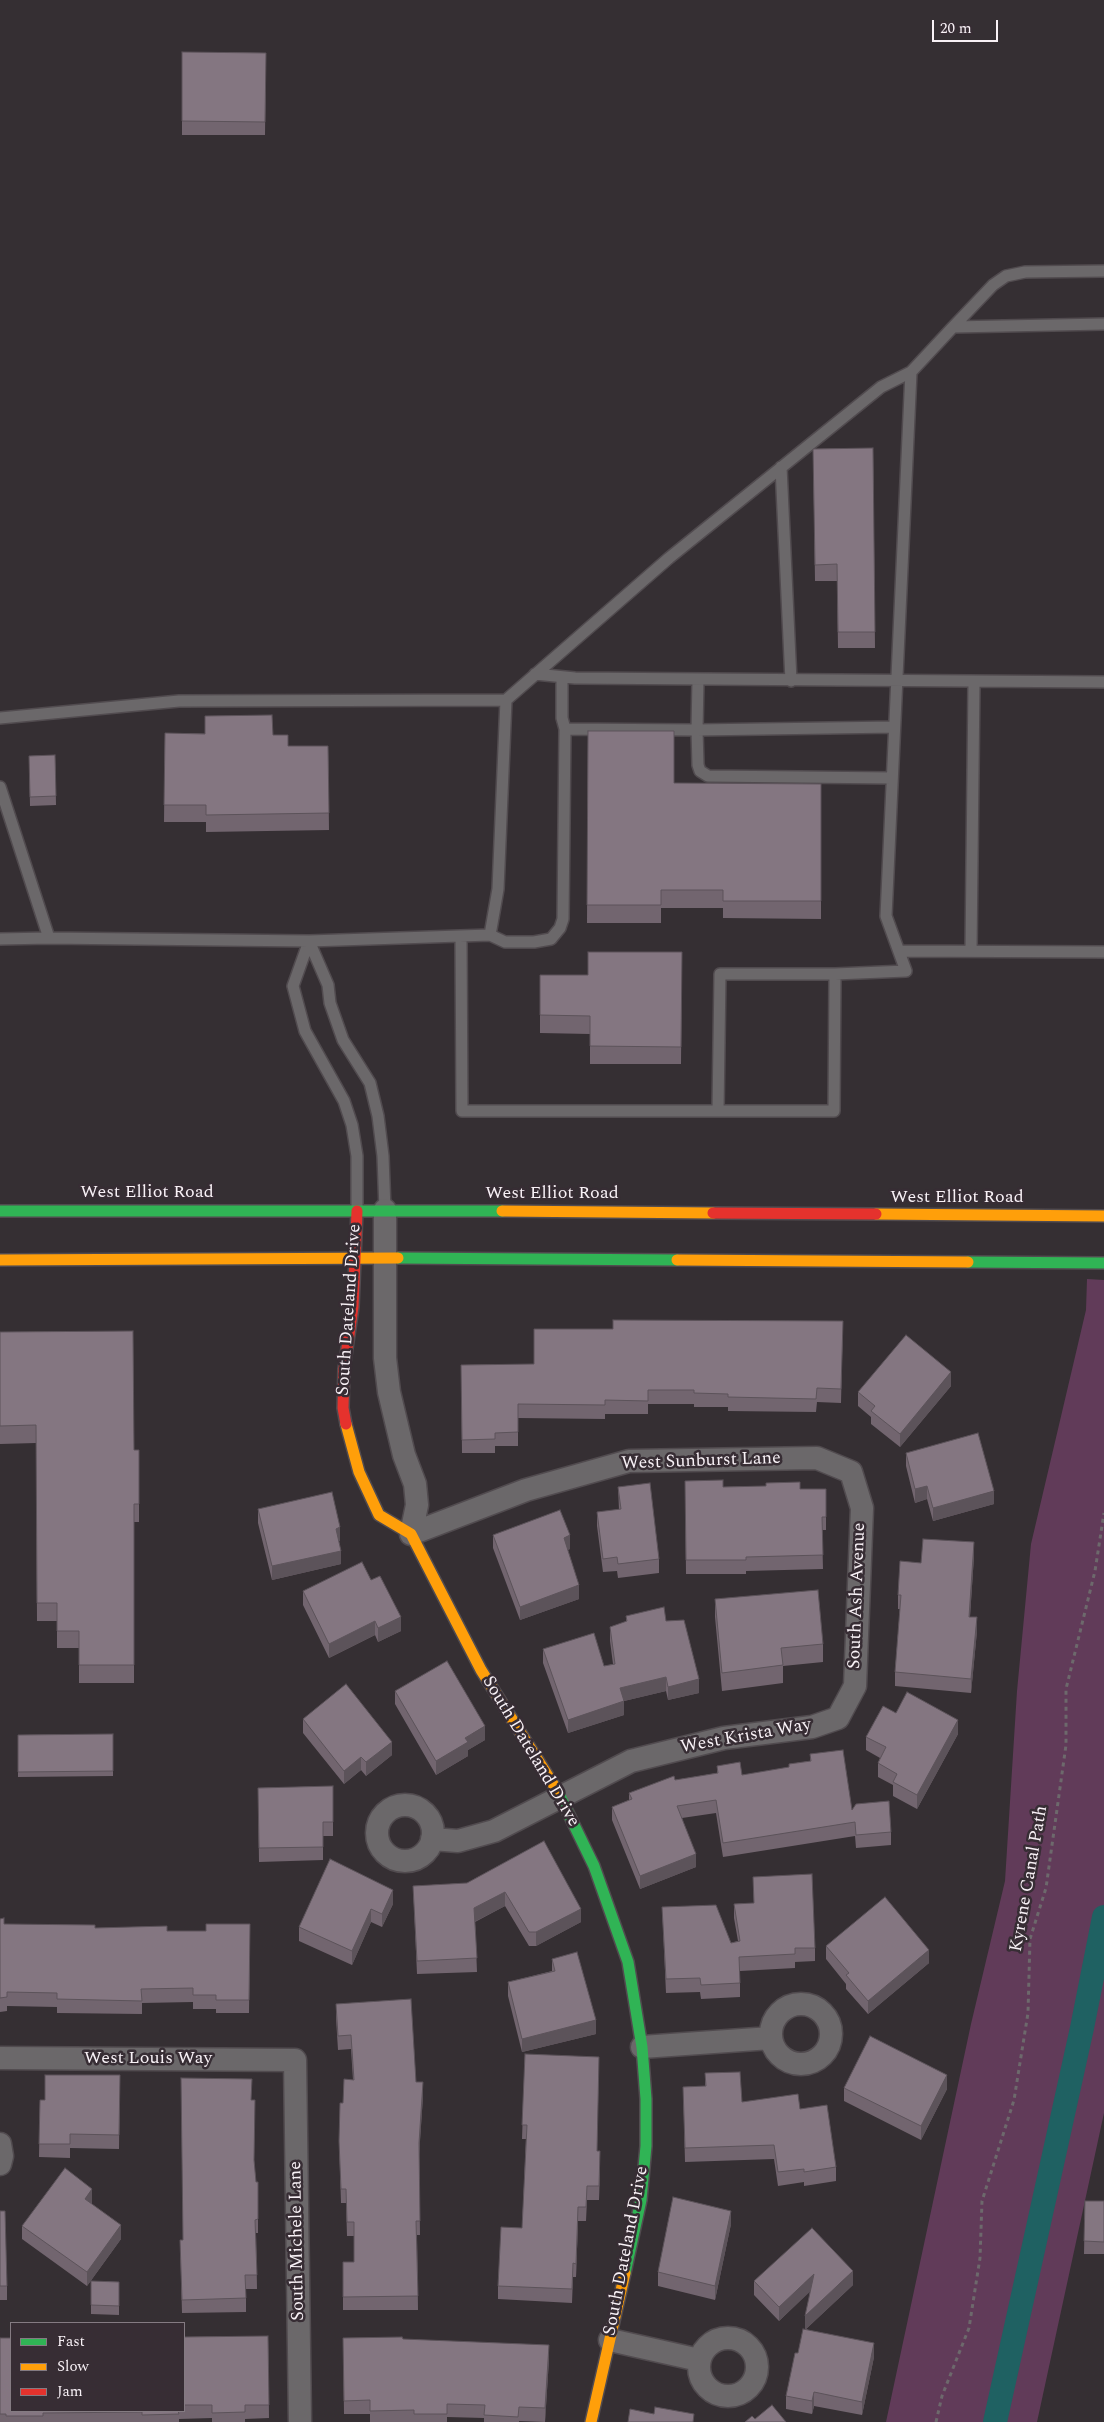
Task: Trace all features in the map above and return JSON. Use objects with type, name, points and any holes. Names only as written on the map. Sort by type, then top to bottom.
[{"type":"main road","name":"West Elliot Road","points":[[0,1211],[385,1210],[1104,1216]]},
{"type":"main road","name":"South Dateland Drive","points":[[358,1211],[354,1258],[354,1307],[344,1369],[343,1408],[348,1437],[359,1472],[379,1515],[410,1534],[481,1670],[561,1797],[594,1866],[628,1962],[642,2047],[646,2146],[641,2200],[591,2422]]},
{"type":"main road","points":[[0,1260],[383,1258],[1104,1263]]},
{"type":"street","name":"South Dateland Drive","points":[[385,1210],[383,1258],[385,1358],[389,1392],[404,1455],[414,1484],[417,1505],[410,1534]]},
{"type":"street","name":"West Sunburst Lane","points":[[410,1534],[526,1490],[629,1461],[817,1458],[851,1472]]},
{"type":"street","name":"South Ash Avenue","points":[[838,1718],[855,1686],[862,1508],[851,1472]]},
{"type":"street","name":"West Krista Way","points":[[432,1839],[458,1841],[494,1832],[631,1761],[724,1738],[812,1727],[838,1718]]},
{"type":"street","points":[[642,2047],[771,2038]]},
{"type":"street","name":"West Louis Way","points":[[0,2058],[296,2060]]},
{"type":"street","name":"South Michele Lane","points":[[296,2060],[300,2422]]},
{"type":"street","points":[[0,2144],[2,2156],[0,2164]]},
{"type":"street","points":[[610,2340],[699,2360]]},
{"type":"lane","points":[[0,718],[179,701],[506,700],[669,558],[781,467],[881,387],[910,372],[993,285],[1006,276],[1025,272],[1104,271]]},
{"type":"lane","points":[[953,328],[1104,324]]},
{"type":"lane","points":[[718,1111],[720,974],[835,974],[906,971],[886,916],[910,372]]},
{"type":"lane","points":[[781,467],[792,681]]},
{"type":"lane","points":[[535,674],[562,677],[698,680],[1104,682]]},
{"type":"lane","points":[[0,939],[309,941],[490,935],[505,942],[534,942],[552,939],[560,928],[563,919],[565,729],[562,718],[562,677]]},
{"type":"lane","points":[[698,680],[697,730],[700,772],[708,776],[892,778]]},
{"type":"lane","points":[[971,951],[974,682]]},
{"type":"lane","points":[[490,935],[498,890],[506,700]]},
{"type":"lane","points":[[565,729],[697,730],[894,727]]},
{"type":"lane","points":[[0,787],[49,938]]},
{"type":"lane","points":[[461,936],[462,1111],[834,1111],[835,974]]},
{"type":"lane","points":[[309,941],[328,985],[330,1003],[343,1040],[370,1083],[378,1116],[383,1156],[385,1210]]},
{"type":"lane","points":[[309,941],[293,986],[305,1031],[344,1101],[352,1125],[356,1156],[358,1211]]},
{"type":"lane","points":[[898,951],[1104,952]]},
{"type":"path","name":"Kyrene Canal Path","points":[[936,2422],[942,2396],[969,2328],[980,2258],[982,2201],[1014,2100],[1028,2013],[1030,1939],[1046,1888],[1066,1745],[1066,1689],[1095,1571],[1104,1513]]},
{"type":"shaded area","points":[[1087,1279],[1104,1280],[1104,2113],[1037,2422],[886,2422],[971,2024],[1005,1881],[1017,1691],[1031,1544],[1086,1310]]},
{"type":"building","points":[[182,52],[266,53],[265,122],[182,121]]},
{"type":"building","points":[[873,448],[875,632],[838,632],[837,564],[815,565],[813,449]]},
{"type":"building","points":[[272,715],[273,735],[288,735],[288,746],[328,746],[329,813],[206,815],[206,805],[164,805],[165,733],[205,734],[205,716]]},
{"type":"building","points":[[588,731],[674,731],[674,783],[821,784],[821,901],[723,901],[723,890],[661,890],[661,905],[587,905]]},
{"type":"building","points":[[55,755],[56,796],[30,797],[29,756]]},
{"type":"building","points":[[588,952],[682,952],[681,1047],[590,1046],[590,1016],[540,1015],[540,975],[588,975]]},
{"type":"building","points":[[613,1320],[843,1321],[841,1389],[817,1388],[816,1399],[728,1397],[728,1394],[694,1393],[694,1390],[648,1390],[648,1401],[605,1400],[605,1405],[518,1404],[518,1432],[495,1433],[495,1439],[462,1440],[461,1365],[534,1364],[534,1329],[613,1329]]},
{"type":"building","points":[[133,1331],[134,1450],[139,1450],[139,1504],[134,1504],[134,1665],[79,1665],[79,1631],[57,1631],[57,1603],[37,1603],[36,1425],[0,1426],[0,1332]]},
{"type":"building","points":[[906,1335],[951,1372],[900,1434],[871,1411],[875,1406],[858,1392]]},
{"type":"building","points":[[978,1433],[994,1491],[933,1508],[927,1486],[915,1489],[906,1453]]},
{"type":"building","points":[[723,1480],[723,1487],[766,1486],[766,1483],[800,1482],[800,1489],[826,1489],[826,1517],[822,1517],[823,1555],[746,1557],[746,1560],[686,1560],[685,1481]]},
{"type":"building","points":[[650,1483],[659,1559],[618,1564],[617,1557],[603,1559],[597,1512],[621,1509],[618,1487]]},
{"type":"building","points":[[332,1492],[340,1527],[336,1529],[341,1551],[272,1566],[258,1509]]},
{"type":"building","points":[[560,1510],[570,1535],[564,1538],[579,1585],[520,1607],[493,1535]]},
{"type":"building","points":[[923,1539],[974,1542],[969,1617],[977,1617],[971,1679],[895,1672],[901,1595],[898,1595],[900,1561],[921,1563]]},
{"type":"building","points":[[362,1562],[371,1580],[380,1576],[401,1617],[378,1628],[375,1621],[329,1644],[303,1591]]},
{"type":"building","points":[[818,1590],[823,1644],[781,1648],[783,1665],[722,1673],[715,1599]]},
{"type":"building","points":[[664,1607],[666,1621],[684,1620],[699,1679],[668,1687],[666,1677],[620,1688],[624,1701],[568,1720],[543,1649],[594,1633],[604,1666],[615,1664],[610,1627],[627,1621],[626,1616]]},
{"type":"building","points":[[447,1661],[485,1726],[465,1738],[468,1742],[436,1761],[395,1691]]},
{"type":"building","points":[[346,1684],[392,1742],[366,1762],[361,1757],[344,1771],[303,1719]]},
{"type":"building","points":[[907,1692],[958,1720],[917,1795],[893,1782],[897,1774],[878,1763],[886,1747],[866,1737],[883,1706],[896,1713]]},
{"type":"building","points":[[113,1734],[113,1771],[18,1772],[18,1735]]},
{"type":"building","points":[[843,1750],[852,1810],[856,1804],[889,1801],[891,1832],[856,1835],[855,1822],[723,1843],[716,1800],[677,1806],[696,1854],[640,1876],[612,1807],[632,1799],[629,1793],[674,1776],[675,1780],[718,1773],[717,1766],[740,1762],[742,1775],[789,1767],[789,1764],[811,1761],[810,1754]]},
{"type":"building","points":[[333,1786],[333,1822],[323,1822],[323,1847],[259,1848],[258,1788]]},
{"type":"building","points":[[544,1841],[581,1909],[536,1932],[529,1932],[505,1892],[474,1908],[477,1958],[417,1961],[413,1886],[467,1883]]},
{"type":"building","points":[[330,1859],[393,1890],[382,1914],[371,1909],[352,1951],[299,1927]]},
{"type":"building","points":[[812,1874],[815,1948],[795,1948],[795,1954],[739,1957],[740,1983],[701,1985],[700,1978],[666,1979],[662,1907],[716,1905],[731,1943],[740,1941],[734,1904],[754,1903],[753,1877]]},
{"type":"building","points":[[885,1897],[929,1950],[868,2001],[846,1975],[849,1973],[826,1946]]},
{"type":"building","points":[[4,1918],[4,1924],[95,1925],[95,1928],[167,1926],[167,1931],[206,1931],[206,1924],[250,1924],[249,2000],[216,2000],[216,1995],[193,1995],[193,1988],[141,1989],[142,2001],[57,1999],[57,1993],[7,1992],[7,1997],[0,1998],[0,1919]]},
{"type":"building","points":[[577,1952],[596,2020],[522,2039],[508,1982],[555,1971],[552,1959]]},
{"type":"building","points":[[411,1999],[416,2082],[423,2082],[419,2143],[420,2221],[416,2221],[418,2296],[343,2297],[343,2262],[354,2262],[354,2222],[347,2222],[346,2189],[341,2189],[340,2103],[343,2103],[344,2079],[354,2080],[351,2035],[338,2036],[336,2004]]},
{"type":"building","points":[[870,2036],[947,2075],[921,2126],[844,2088]]},
{"type":"building","points":[[525,2054],[599,2057],[597,2151],[600,2151],[599,2186],[587,2186],[586,2207],[578,2207],[576,2264],[573,2263],[572,2289],[498,2286],[501,2227],[522,2228],[527,2125],[522,2125]]},
{"type":"building","points":[[740,2072],[742,2102],[798,2094],[800,2109],[827,2105],[836,2167],[804,2172],[804,2169],[778,2172],[774,2145],[685,2148],[683,2087],[706,2086],[705,2073]]},
{"type":"building","points":[[45,2075],[120,2075],[119,2135],[70,2134],[70,2144],[39,2144],[40,2100],[45,2100]]},
{"type":"building","points":[[181,2078],[252,2079],[251,2100],[255,2100],[254,2160],[256,2182],[258,2182],[258,2219],[255,2220],[257,2275],[245,2275],[246,2298],[182,2300],[180,2240],[183,2240]]},
{"type":"building","points":[[65,2168],[92,2189],[85,2199],[121,2225],[87,2272],[22,2226]]},
{"type":"building","points":[[673,2197],[731,2211],[715,2286],[658,2272]]},
{"type":"building","points":[[1085,2201],[1104,2201],[1104,2242],[1084,2241]]},
{"type":"building","points":[[0,2211],[5,2211],[7,2286],[0,2286]]},
{"type":"building","points":[[812,2228],[853,2271],[805,2316],[814,2274],[779,2307],[754,2281]]},
{"type":"building","points":[[91,2281],[119,2282],[119,2306],[91,2305]]},
{"type":"building","points":[[803,2329],[874,2343],[862,2402],[814,2392],[812,2401],[786,2396],[795,2353],[798,2353]]},
{"type":"building","points":[[268,2336],[269,2405],[245,2405],[245,2412],[212,2413],[212,2405],[185,2405],[185,2337]]},
{"type":"building","points":[[402,2337],[403,2339],[549,2345],[545,2408],[519,2407],[518,2417],[484,2415],[485,2405],[447,2404],[447,2414],[414,2414],[414,2410],[370,2411],[370,2400],[344,2401],[343,2338]]},
{"type":"building","points":[[0,2338],[10,2338],[10,2412],[142,2412],[43,2413],[43,2416],[6,2416],[6,2414],[0,2414]]},
{"type":"building","points":[[772,2405],[786,2422],[745,2422],[752,2416],[755,2419]]},
{"type":"building","points":[[655,2407],[694,2414],[693,2422],[628,2422],[630,2409],[654,2414]]},
{"type":"building","points":[[142,2412],[178,2412],[179,2414],[142,2415]]},
{"type":"waterway","points":[[995,2422],[1082,2028],[1104,1917]]},
{"type":"traffic: fast","points":[[0,1211],[502,1211]]},
{"type":"traffic: fast","points":[[398,1258],[677,1260]]},
{"type":"traffic: fast","points":[[968,1262],[1104,1263]]},
{"type":"traffic: fast","points":[[558,1792],[594,1866],[628,1962],[642,2047],[646,2099],[646,2146],[641,2200],[625,2273]]},
{"type":"traffic: slow","points":[[502,1211],[713,1213]]},
{"type":"traffic: slow","points":[[876,1214],[1104,1216]]},
{"type":"traffic: slow","points":[[0,1260],[398,1258]]},
{"type":"traffic: slow","points":[[677,1260],[968,1262]]},
{"type":"traffic: slow","points":[[346,1424],[359,1472],[379,1515],[411,1534],[481,1670],[558,1792]]},
{"type":"traffic: slow","points":[[591,2422],[625,2273]]},
{"type":"traffic: jam","points":[[346,1424],[343,1408],[344,1369],[353,1307],[357,1211]]},
{"type":"traffic: jam","points":[[713,1213],[876,1214]]}]
